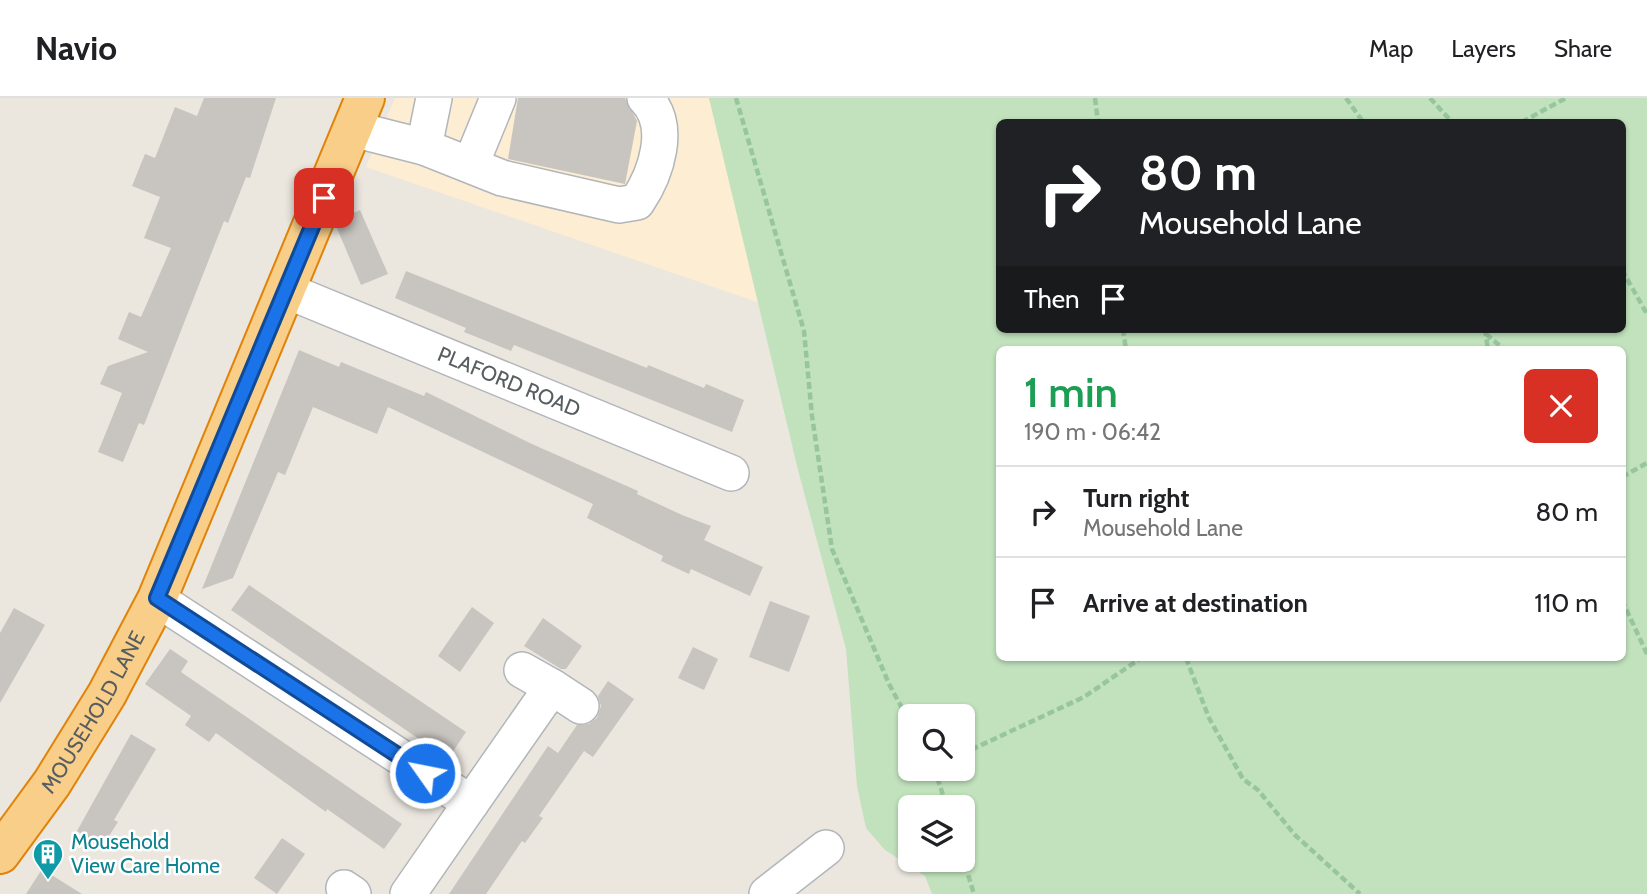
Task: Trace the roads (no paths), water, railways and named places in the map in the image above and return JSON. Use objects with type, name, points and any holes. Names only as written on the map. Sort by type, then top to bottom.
[{"type":"highway","name":"MOUSEHOLD LANE","points":[[0,854],[52,783],[107,694],[157,598],[359,113]]},
{"type":"street","points":[[416,145],[417,98]]},
{"type":"street","points":[[416,145],[434,98]]},
{"type":"street","points":[[471,164],[498,98]]},
{"type":"street","points":[[359,113],[416,145],[502,178],[619,205],[637,202],[656,168],[660,143],[657,118],[645,98]]},
{"type":"street","name":"PLAFORD ROAD","points":[[285,290],[731,473]]},
{"type":"street","points":[[157,598],[471,803]]},
{"type":"street","points":[[408,894],[471,803],[537,679],[582,706]]},
{"type":"street","points":[[767,894],[826,848]]},
{"type":"place","name":"Mousehold View Care Home","points":[[48,881]]}]
